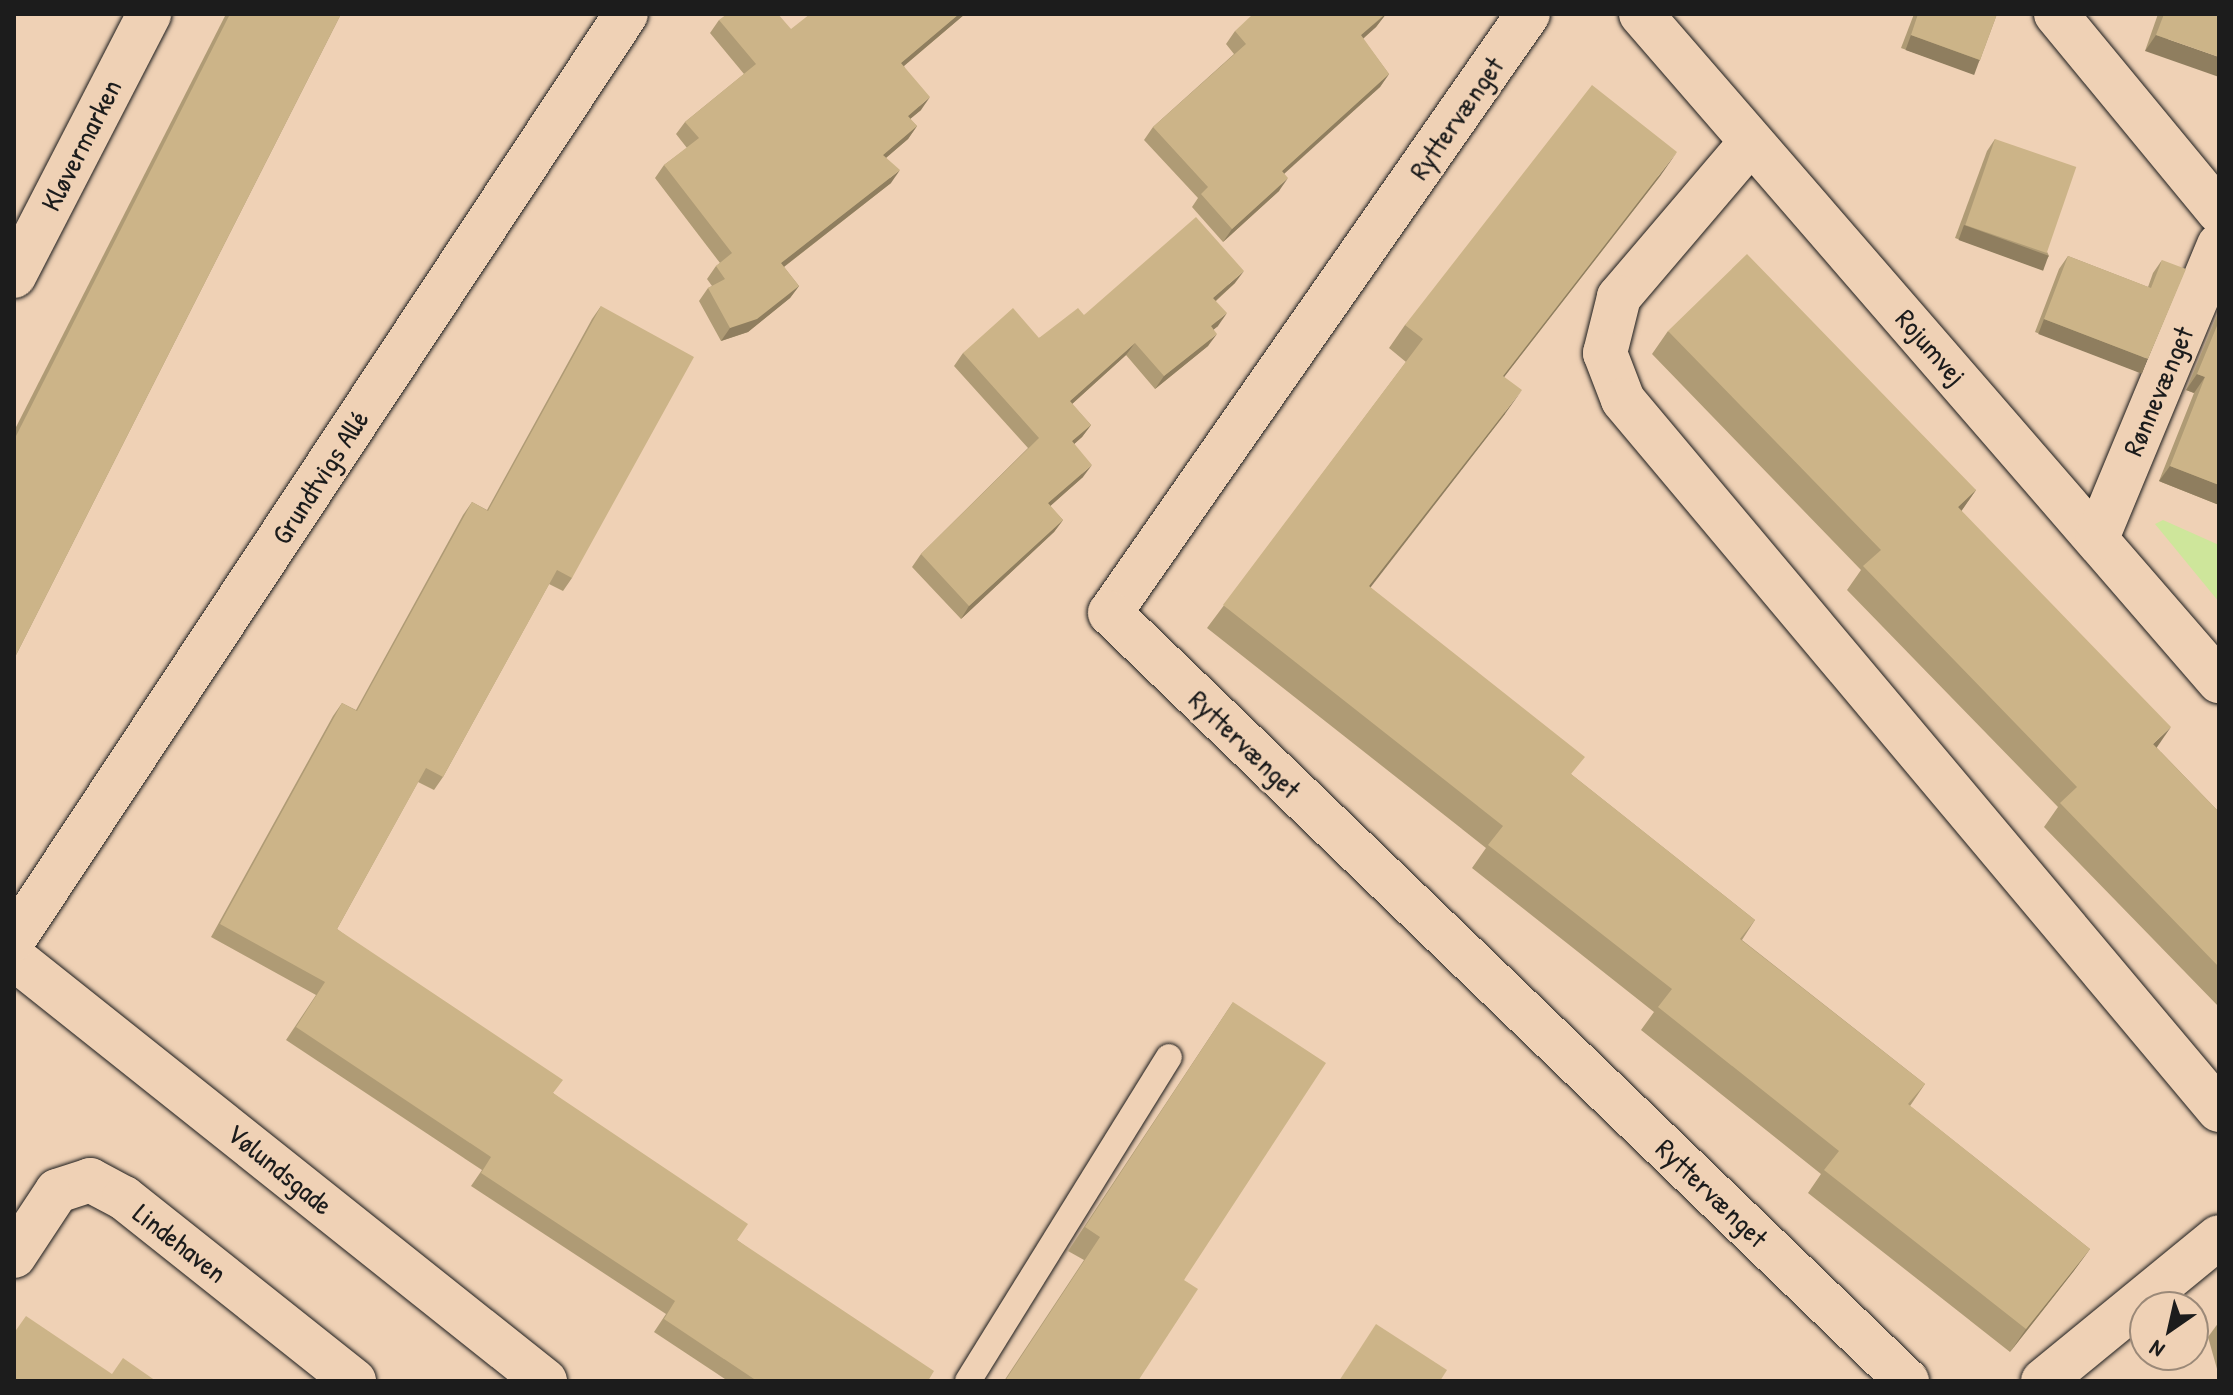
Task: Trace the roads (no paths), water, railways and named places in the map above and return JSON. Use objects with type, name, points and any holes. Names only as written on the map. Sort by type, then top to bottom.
[{"type":"street","name":"Kløvermarken","points":[[14,276],[149,14]]},
{"type":"street","name":"Grundtvigs Allé","points":[[14,939],[626,14]]},
{"type":"street","name":"Ryttervænget","points":[[1528,14],[1110,613],[1907,1381]]},
{"type":"street","name":"Rojumvej","points":[[1641,14],[2219,681]]},
{"type":"street","points":[[2056,14],[2219,212]]},
{"type":"street","points":[[1751,142],[1619,297],[1605,353],[1623,400],[2219,1110]]},
{"type":"street","name":"Rønnevænget","points":[[2097,538],[2219,245]]},
{"type":"street","name":"Vølundsgade","points":[[14,958],[545,1381]]},
{"type":"street","name":"Lindehaven","points":[[14,1256],[57,1191],[90,1180],[124,1198],[354,1381]]},
{"type":"street","points":[[2043,1381],[2219,1237]]},
{"type":"lane","points":[[968,1381],[1169,1057]]}]
